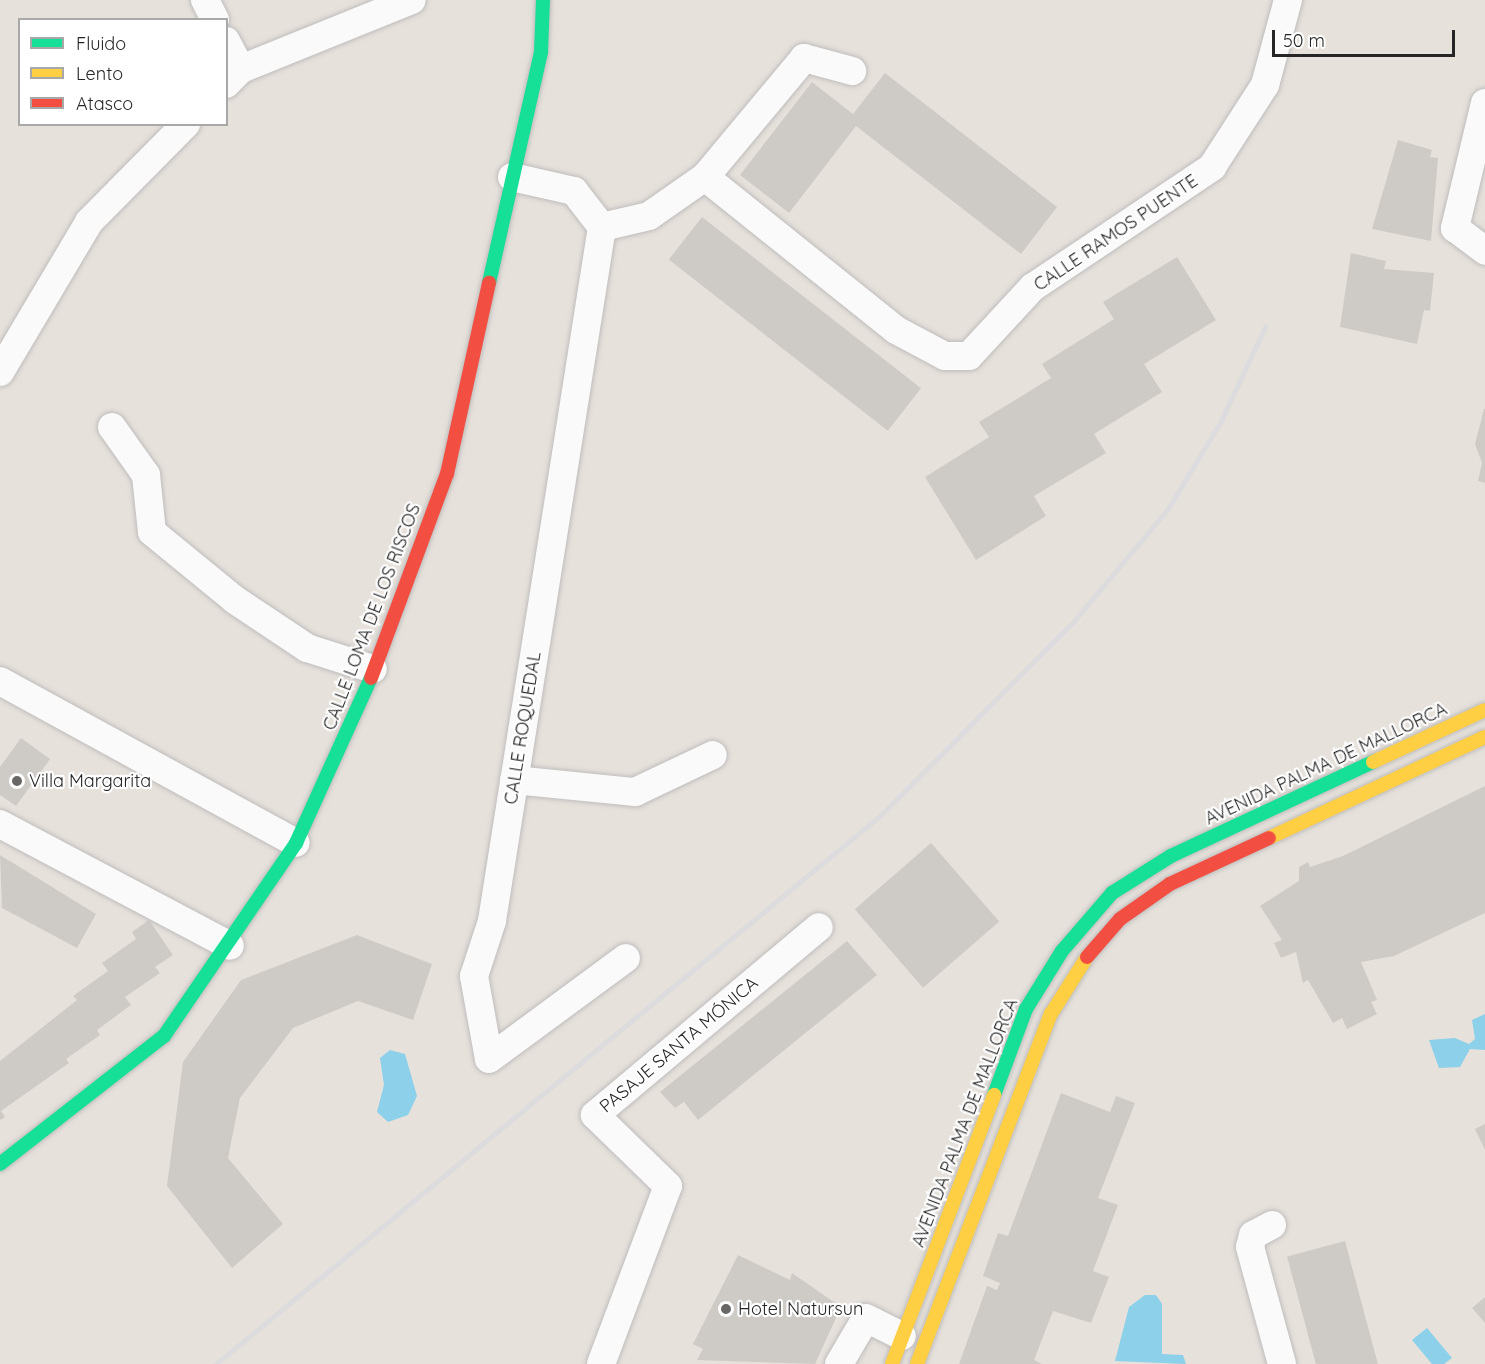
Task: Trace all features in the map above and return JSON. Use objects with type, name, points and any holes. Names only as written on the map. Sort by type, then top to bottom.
[{"type":"main road","name":"CALLE LOMA DE LOS RISCOS","points":[[0,1164],[164,1036],[230,946],[296,843],[373,669],[447,474],[541,52],[543,0]]},
{"type":"main road","name":"AVENIDA PALMA DE MALLORCA","points":[[914,1340],[1026,1009],[1062,951],[1112,893],[1171,856],[1485,710]]},
{"type":"main road","points":[[892,1364],[914,1340],[1051,1014],[1079,966],[1120,919],[1170,884],[1485,737]]},
{"type":"main road","points":[[914,1340],[917,1364]]},
{"type":"street","points":[[205,0],[214,18]]},
{"type":"street","points":[[228,50],[234,76],[412,0]]},
{"type":"street","name":"CALLE RAMOS PUENTE","points":[[705,177],[896,330],[945,356],[969,356],[1033,287],[1212,167],[1265,85],[1288,0]]},
{"type":"street","points":[[512,177],[574,191],[602,227],[649,216],[705,177],[804,58],[852,71]]},
{"type":"street","points":[[1485,103],[1455,228],[1485,251]]},
{"type":"street","points":[[0,372],[89,222],[184,126]]},
{"type":"street","name":"CALLE ROQUEDAL","points":[[602,227],[492,921],[474,976],[489,1059],[626,958]]},
{"type":"street","points":[[112,427],[146,475],[152,532],[235,600],[307,648],[373,669]]},
{"type":"street","points":[[0,681],[296,843]]},
{"type":"street","points":[[514,780],[635,792],[713,755]]},
{"type":"street","points":[[0,824],[230,946]]},
{"type":"street","name":"PASAJE SANTA MÓNICA","points":[[601,1364],[668,1186],[595,1115],[819,927]]},
{"type":"street","points":[[1272,1225],[1253,1235],[1250,1247],[1282,1364]]},
{"type":"street","points":[[839,1364],[866,1318],[914,1340]]},
{"type":"water","points":[[1485,1014],[1485,1050],[1470,1049],[1460,1067],[1439,1068],[1429,1040],[1455,1038],[1469,1044],[1475,1039],[1472,1020]]},
{"type":"water","points":[[390,1050],[405,1054],[417,1096],[408,1115],[388,1122],[377,1112],[384,1085],[380,1058]]},
{"type":"water","points":[[1145,1295],[1156,1295],[1162,1304],[1162,1354],[1183,1355],[1186,1364],[1115,1361],[1129,1307]]},
{"type":"water","points":[[1427,1328],[1452,1358],[1444,1364],[1432,1364],[1412,1340]]},
{"type":"building","points":[[885,73],[1057,207],[1021,254],[856,126],[789,213],[740,175],[812,82],[853,114]]},
{"type":"building","points":[[1398,140],[1432,150],[1430,157],[1438,158],[1431,241],[1372,229]]},
{"type":"building","points":[[702,217],[921,388],[888,431],[669,260]]},
{"type":"building","points":[[1351,253],[1386,261],[1384,269],[1434,273],[1430,311],[1424,310],[1417,344],[1340,327]]},
{"type":"building","points":[[1177,257],[1216,320],[1144,364],[1162,392],[1094,434],[1106,453],[1034,496],[1046,516],[976,560],[925,477],[989,437],[979,422],[1051,378],[1042,364],[1114,319],[1103,302]]},
{"type":"building","points":[[1484,409],[1485,483],[1478,481],[1482,463],[1475,444]]},
{"type":"building","name":"Villa Margarita","points":[[21,738],[50,759],[16,806],[0,795],[0,767]]},
{"type":"building","points":[[1485,786],[1485,913],[1394,956],[1361,962],[1377,1000],[1371,1002],[1377,1014],[1347,1029],[1342,1018],[1333,1023],[1308,980],[1303,983],[1296,952],[1281,958],[1274,943],[1282,940],[1260,906],[1299,881],[1299,867],[1308,862],[1310,867],[1343,856]]},
{"type":"building","points":[[931,843],[999,921],[923,988],[855,909]]},
{"type":"building","points":[[0,855],[96,914],[77,948],[2,908]]},
{"type":"building","points":[[149,920],[173,955],[155,967],[160,973],[125,997],[131,1005],[97,1030],[100,1035],[66,1059],[69,1063],[1,1111],[5,1117],[0,1120],[0,1061],[77,1000],[73,996],[108,971],[102,963],[136,939],[132,932]]},
{"type":"building","points":[[357,935],[432,964],[413,1020],[358,1001],[293,1028],[240,1098],[228,1158],[283,1224],[232,1268],[167,1186],[183,1062],[241,980]]},
{"type":"building","points":[[847,941],[877,975],[698,1120],[684,1102],[675,1108],[660,1092]]},
{"type":"building","points":[[1061,1093],[1110,1112],[1116,1096],[1135,1103],[1098,1198],[1118,1205],[1093,1271],[1109,1277],[1091,1323],[1053,1311],[1034,1360],[1042,1364],[959,1364],[987,1286],[997,1290],[1000,1283],[983,1276],[998,1233],[1008,1236]]},
{"type":"building","points":[[1485,1124],[1485,1150],[1475,1129]]},
{"type":"building","points":[[1345,1241],[1378,1364],[1316,1364],[1287,1257]]},
{"type":"building","points":[[738,1255],[790,1280],[792,1273],[841,1307],[815,1364],[697,1360],[703,1349],[693,1344]]},
{"type":"building","points":[[1485,1297],[1485,1323],[1472,1308]]},
{"type":"railway","points":[[216,1364],[881,815],[1074,621],[1168,509],[1221,421],[1265,327]]},
{"type":"traffic: fast","points":[[489,283],[541,52],[543,0]]},
{"type":"traffic: fast","points":[[0,1164],[164,1036],[296,843],[371,678]]},
{"type":"traffic: fast","points":[[994,1095],[1026,1009],[1062,951],[1112,893],[1171,856],[1373,762]]},
{"type":"traffic: slow","points":[[1373,762],[1485,710]]},
{"type":"traffic: slow","points":[[1269,838],[1485,737]]},
{"type":"traffic: slow","points":[[917,1364],[1051,1014],[1087,957]]},
{"type":"traffic: slow","points":[[892,1364],[994,1095]]},
{"type":"traffic: jam","points":[[371,678],[447,474],[489,283]]},
{"type":"traffic: jam","points":[[1087,957],[1120,919],[1170,884],[1269,838]]},
{"type":"place","name":"Villa Margarita","points":[[17,781]]},
{"type":"place","name":"Hotel Natursun","points":[[726,1309]]}]
